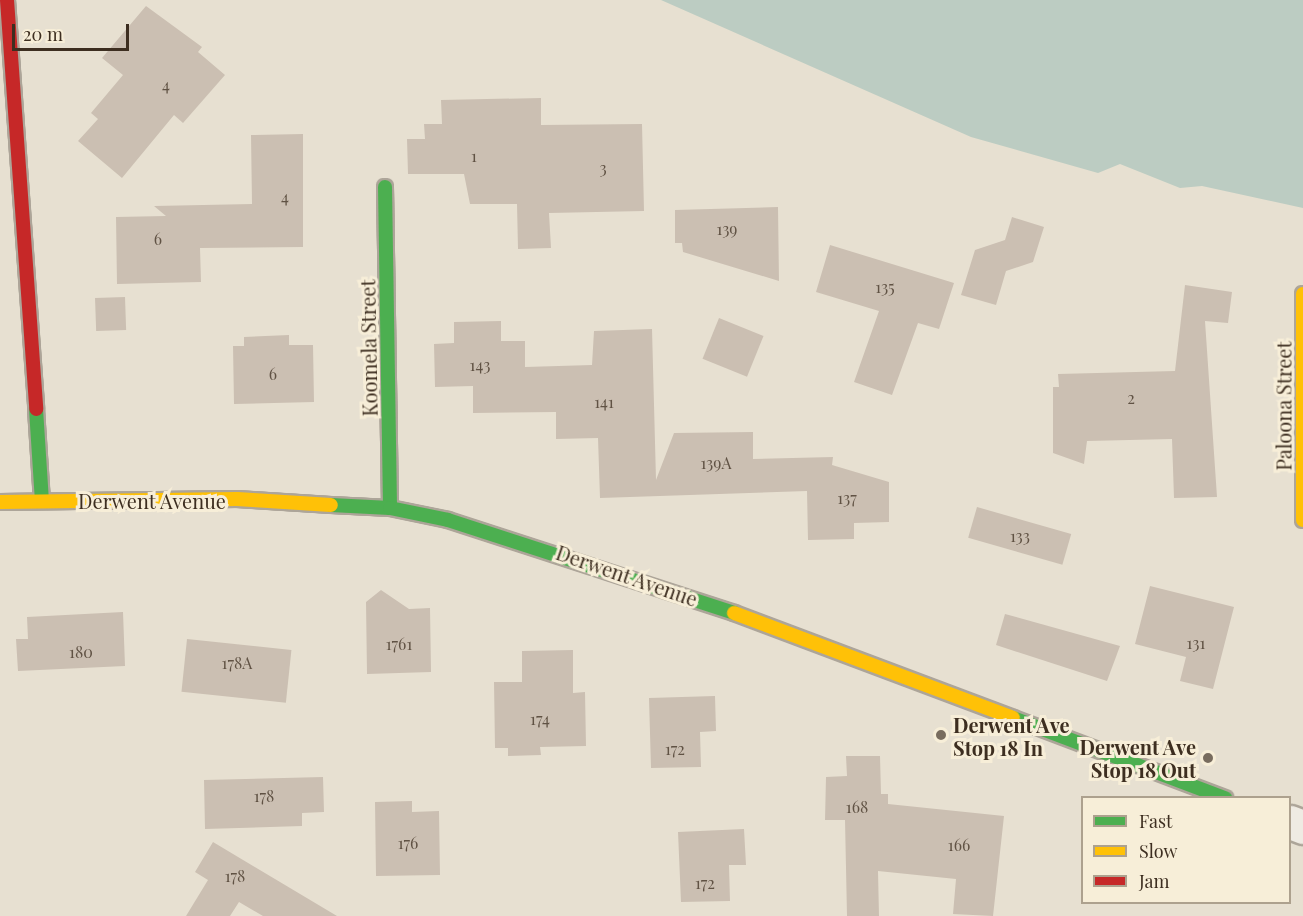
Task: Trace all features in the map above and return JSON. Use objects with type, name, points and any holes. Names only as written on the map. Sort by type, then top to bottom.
[{"type":"street","points":[[7,0],[42,501]]},
{"type":"street","name":"Koomela Street","points":[[385,187],[390,508]]},
{"type":"street","name":"Paloona Street","points":[[1303,294],[1303,520]]},
{"type":"street","name":"Derwent Avenue","points":[[0,501],[237,499],[390,508],[513,537],[651,582],[1220,796]]},
{"type":"shaded area","points":[[661,0],[1303,0],[1303,208],[1202,186],[1180,188],[1120,164],[1098,173],[971,137]]},
{"type":"building","points":[[146,6],[202,47],[198,52],[225,75],[183,123],[174,115],[122,178],[78,141],[98,119],[91,113],[123,75],[102,58]]},
{"type":"building","points":[[541,98],[541,125],[642,124],[644,211],[549,213],[551,248],[518,249],[517,204],[470,204],[464,174],[408,174],[407,139],[425,139],[424,124],[442,124],[441,100]]},
{"type":"building","points":[[303,134],[303,247],[200,248],[201,282],[117,284],[116,217],[166,216],[154,206],[252,204],[251,135]]},
{"type":"building","points":[[778,207],[779,281],[683,252],[682,243],[675,243],[675,210]]},
{"type":"building","points":[[1012,217],[1044,227],[1033,262],[1006,271],[996,305],[961,295],[975,250],[1005,240]]},
{"type":"building","points":[[830,245],[954,283],[939,329],[918,323],[892,395],[854,382],[879,311],[816,292]]},
{"type":"building","points":[[1185,285],[1232,292],[1228,323],[1205,321],[1217,497],[1174,498],[1172,439],[1087,441],[1084,464],[1053,453],[1053,387],[1059,387],[1058,374],[1175,371]]},
{"type":"building","points":[[125,297],[126,330],[96,331],[95,298]]},
{"type":"building","points":[[719,318],[764,336],[747,377],[703,359]]},
{"type":"building","points":[[501,321],[501,341],[525,341],[525,367],[592,365],[594,331],[652,329],[656,480],[674,433],[753,432],[753,459],[833,457],[832,465],[889,482],[889,522],[854,523],[854,539],[808,540],[807,491],[600,498],[598,438],[556,439],[556,412],[473,413],[473,386],[435,387],[434,344],[454,343],[454,322]]},
{"type":"building","points":[[289,335],[289,345],[313,345],[314,402],[234,404],[233,346],[244,346],[244,337]]},
{"type":"building","points":[[977,507],[1071,534],[1062,565],[968,538]]},
{"type":"building","points":[[1150,586],[1234,607],[1213,689],[1180,681],[1186,657],[1135,644]]},
{"type":"building","points":[[381,590],[409,609],[430,608],[431,672],[367,674],[366,602]]},
{"type":"building","points":[[123,612],[125,666],[18,671],[16,639],[28,639],[27,617]]},
{"type":"building","points":[[1005,614],[1120,646],[1107,681],[996,645]]},
{"type":"building","points":[[187,639],[291,650],[286,703],[181,692]]},
{"type":"building","points":[[573,650],[573,693],[585,692],[586,746],[540,747],[541,755],[508,756],[508,748],[495,748],[494,682],[522,682],[522,651]]},
{"type":"building","points":[[715,696],[716,731],[700,732],[701,767],[651,768],[649,698]]},
{"type":"building","points":[[846,756],[880,756],[881,794],[888,794],[888,804],[1004,816],[993,916],[953,914],[956,879],[878,871],[879,916],[847,916],[845,820],[825,820],[826,777],[847,776]]},
{"type":"building","points":[[323,777],[324,812],[302,813],[302,826],[205,829],[204,780]]},
{"type":"building","points":[[412,801],[412,812],[439,811],[440,875],[376,876],[375,802]]},
{"type":"building","points":[[744,829],[746,865],[729,865],[730,901],[681,902],[678,832]]},
{"type":"building","points":[[213,842],[337,916],[263,916],[239,902],[230,916],[186,916],[208,880],[195,872]]},
{"type":"traffic: fast","points":[[385,187],[390,508]]},
{"type":"traffic: fast","points":[[36,409],[42,501]]},
{"type":"traffic: fast","points":[[331,505],[390,508],[448,520],[734,613]]},
{"type":"traffic: fast","points":[[1013,718],[1220,796]]},
{"type":"traffic: slow","points":[[1303,294],[1303,520]]},
{"type":"traffic: slow","points":[[0,502],[237,499],[331,505]]},
{"type":"traffic: slow","points":[[734,613],[1013,718]]},
{"type":"traffic: jam","points":[[7,0],[36,409]]},
{"type":"place","name":"Derwent Ave Stop 18 In","points":[[941,735]]},
{"type":"place","name":"Derwent Ave Stop 18 Out","points":[[1208,758]]}]
